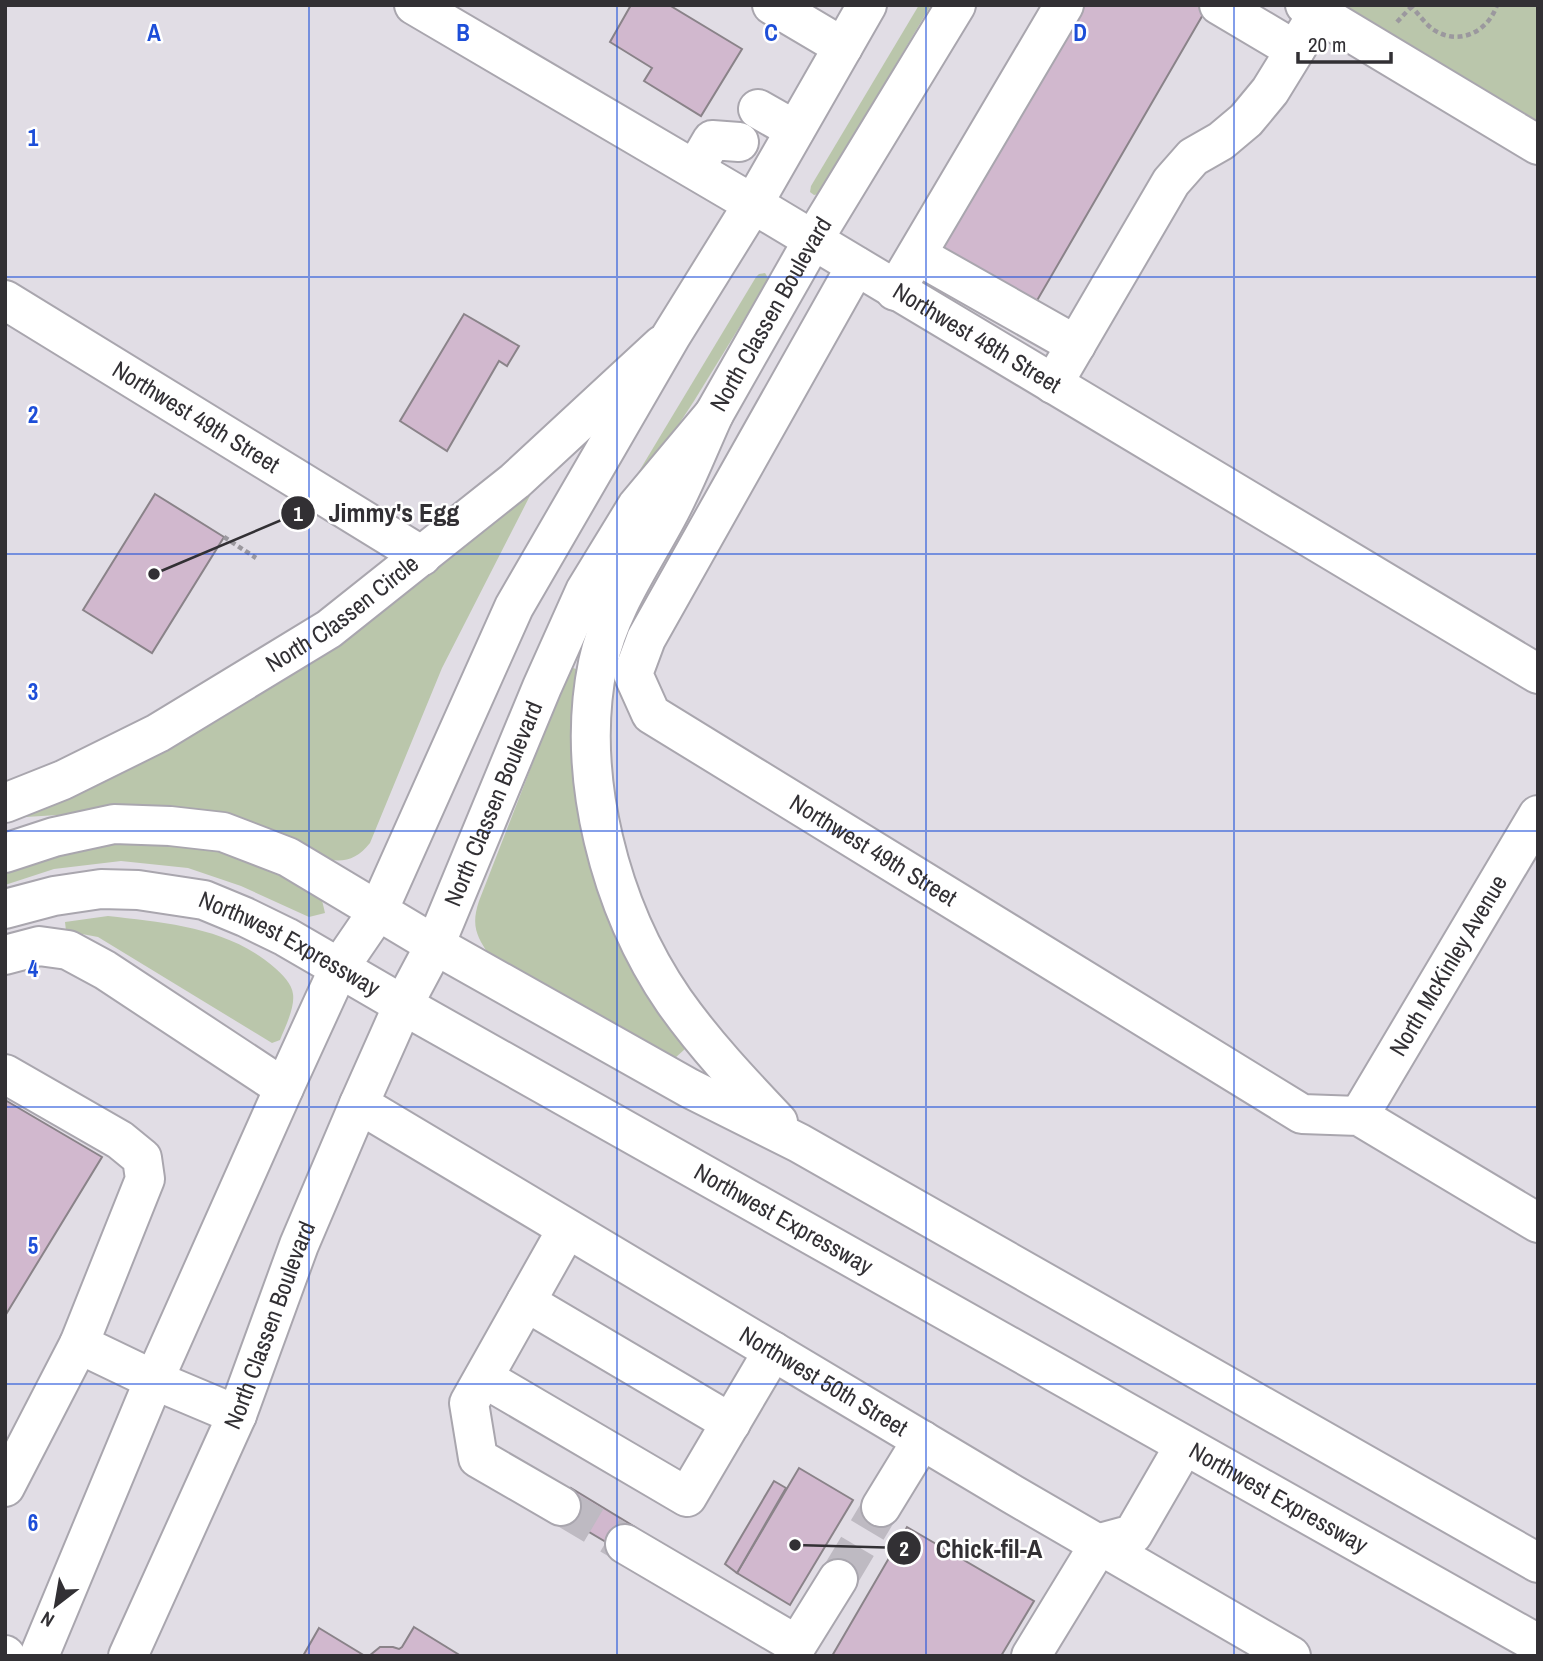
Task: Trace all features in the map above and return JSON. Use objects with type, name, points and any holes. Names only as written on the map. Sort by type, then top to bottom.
[{"type":"main road","name":"Northwest 48th Street","points":[[414,5],[695,169],[1538,674]]},
{"type":"main road","points":[[772,5],[843,47]]},
{"type":"main road","points":[[39,1656],[154,1380],[284,1088],[339,968],[378,911],[514,607],[671,336],[753,204],[867,5]]},
{"type":"main road","name":"North Classen Boulevard","points":[[128,1656],[237,1415],[299,1245],[359,1104],[403,1005],[435,945],[542,687],[585,591],[637,506],[714,414],[813,240],[956,5]]},
{"type":"main road","points":[[895,291],[1064,5]]},
{"type":"main road","points":[[1220,5],[1295,50]]},
{"type":"main road","points":[[1053,384],[1171,182],[1193,157],[1221,141],[1245,120],[1270,91],[1295,50],[1311,9],[1538,145]]},
{"type":"main road","points":[[758,109],[795,130]]},
{"type":"main road","points":[[695,169],[712,140],[739,142]]},
{"type":"main road","points":[[918,255],[1076,345]]},
{"type":"main road","name":"Northwest 49th Street","points":[[856,266],[646,639],[634,674],[651,714],[1302,1114],[1359,1116],[1538,1223]]},
{"type":"main road","name":"Northwest 49th Street","points":[[5,300],[422,556]]},
{"type":"main road","name":"North Classen Circle","points":[[5,803],[63,780],[158,733],[329,629],[515,481],[671,336]]},
{"type":"main road","points":[[714,414],[666,519],[615,612],[598,663],[592,719],[593,778],[602,831],[616,885],[638,940],[674,1001],[726,1067],[799,1143]]},
{"type":"main road","name":"North McKinley Avenue","points":[[1359,1116],[1538,815]]},
{"type":"main road","points":[[5,853],[54,837],[114,824],[170,826],[223,832],[288,857],[435,945],[689,1088],[799,1143],[1538,1563]]},
{"type":"main road","points":[[5,831],[54,837]]},
{"type":"main road","name":"Northwest Expressway","points":[[5,909],[54,896],[102,889],[138,890],[204,900],[245,917],[286,937],[1538,1644]]},
{"type":"main road","points":[[5,956],[39,946],[68,950],[105,970],[284,1088]]},
{"type":"main road","points":[[5,1074],[120,1140],[142,1158],[145,1179],[79,1344],[5,1487]]},
{"type":"main road","name":"Northwest 50th Street","points":[[359,1104],[922,1440],[1291,1656]]},
{"type":"main road","points":[[561,1506],[478,1458],[469,1403],[567,1228]]},
{"type":"main road","points":[[526,1302],[731,1423]]},
{"type":"main road","points":[[79,1344],[237,1415]]},
{"type":"main road","points":[[484,1378],[688,1497],[774,1351]]},
{"type":"main road","points":[[881,1507],[922,1440]]},
{"type":"main road","points":[[1031,1656],[1100,1544],[1133,1534],[1184,1446]]},
{"type":"main road","points":[[625,1544],[797,1645],[838,1578]]},
{"type":"path","points":[[1411,6],[1431,27],[1454,38],[1478,31],[1488,23],[1497,5]]},
{"type":"path","points":[[224,537],[256,558]]},
{"type":"green space","points":[[919,5],[931,5],[819,194],[814,195],[810,192],[811,186]]},
{"type":"green space","points":[[1339,5],[1538,5],[1538,124]]},
{"type":"green space","points":[[765,273],[767,282],[694,401],[630,499],[623,498],[756,277]]},
{"type":"green space","points":[[539,478],[442,668],[370,843],[360,853],[345,860],[325,859],[153,809],[10,818],[171,746],[295,671]]},
{"type":"green space","points":[[570,667],[582,671],[605,906],[639,981],[685,1049],[675,1058],[490,956],[476,930],[475,917],[479,901]]},
{"type":"green space","points":[[171,842],[224,849],[269,867],[321,896],[325,913],[309,917],[241,886],[188,868],[121,861],[54,869],[5,885],[5,873],[83,847]]},
{"type":"green space","points":[[108,916],[196,929],[217,935],[257,954],[281,973],[292,990],[291,1011],[280,1040],[272,1043],[98,937],[66,931],[65,922]]},
{"type":"building","points":[[631,5],[669,5],[742,49],[701,116],[644,81],[652,68],[610,42]]},
{"type":"building","points":[[1082,5],[1208,6],[1035,304],[940,250]]},
{"type":"building","points":[[464,314],[519,346],[507,366],[499,361],[447,451],[400,421]]},
{"type":"building","points":[[155,494],[224,537],[152,653],[83,610]]},
{"type":"building","points":[[5,1100],[102,1157],[5,1316]]},
{"type":"building","points":[[799,1468],[853,1500],[790,1605],[737,1573]]},
{"type":"building","points":[[774,1481],[786,1488],[737,1573],[725,1564]]},
{"type":"building","points":[[571,1488],[635,1527],[621,1551],[557,1513]]},
{"type":"building","points":[[907,1527],[1034,1601],[1001,1656],[832,1656]]},
{"type":"building","points":[[414,1627],[461,1656],[369,1656],[380,1647],[399,1649]]},
{"type":"building","points":[[319,1628],[365,1656],[303,1656]]},
{"type":"tunnel","points":[[561,1506],[625,1544]]},
{"type":"tunnel","points":[[838,1579],[881,1507]]},
{"type":"place","name":"Jimmy's Egg","points":[[154,574]]},
{"type":"place","name":"Chick-fil-A","points":[[795,1545]]}]
